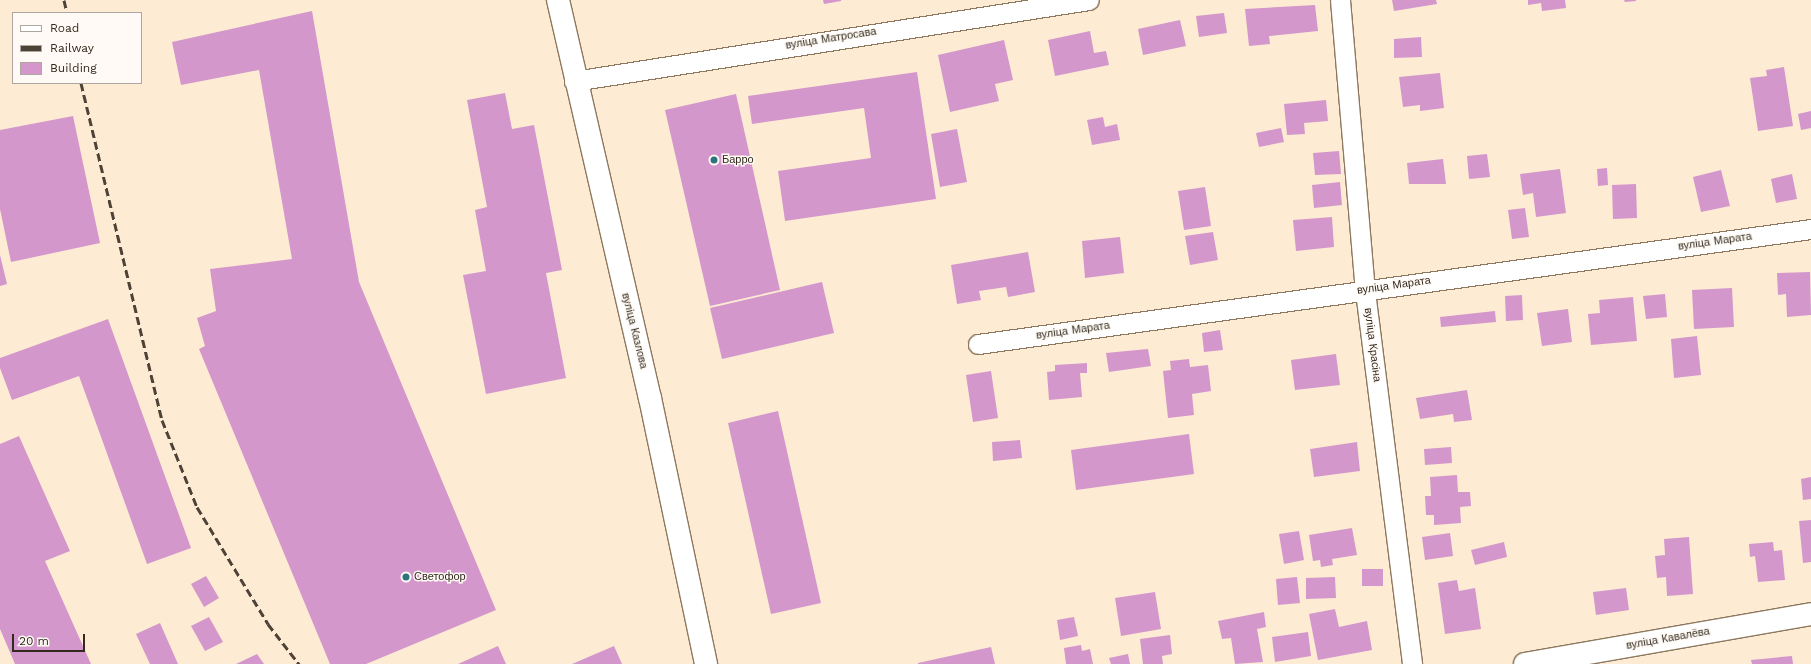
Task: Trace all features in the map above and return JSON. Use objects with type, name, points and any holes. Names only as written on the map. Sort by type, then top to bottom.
[{"type":"main road","name":"вуліца Казлова","points":[[558,0],[574,81],[650,398],[706,664]]},
{"type":"main road","name":"вуліца Кавалёва","points":[[1525,664],[1811,614]]},
{"type":"street","name":"вуліца Матросава","points":[[574,81],[1089,0]]},
{"type":"street","name":"вуліца Красіна","points":[[1340,0],[1365,291],[1412,664]]},
{"type":"street","name":"вуліца Марата","points":[[978,344],[1811,228]]},
{"type":"building","points":[[823,0],[841,0],[841,1],[824,4]]},
{"type":"building","points":[[1392,0],[1436,0],[1437,4],[1394,11]]},
{"type":"building","points":[[1528,0],[1565,0],[1566,8],[1542,11],[1541,3],[1528,5]]},
{"type":"building","points":[[1624,0],[1636,0],[1636,1],[1625,2]]},
{"type":"building","points":[[1315,5],[1318,31],[1269,36],[1270,44],[1249,46],[1245,9]]},
{"type":"building","points":[[312,11],[359,282],[496,610],[366,664],[330,664],[199,349],[205,346],[197,318],[216,311],[210,269],[292,259],[259,70],[181,85],[172,42]]},
{"type":"building","points":[[1224,13],[1227,33],[1199,37],[1196,16]]},
{"type":"building","points":[[1180,20],[1186,46],[1143,55],[1138,29]]},
{"type":"building","points":[[1090,31],[1094,53],[1106,51],[1109,65],[1055,76],[1048,40]]},
{"type":"building","points":[[1421,37],[1422,57],[1394,58],[1394,39]]},
{"type":"building","points":[[1004,40],[1013,80],[995,84],[999,101],[950,112],[938,55]]},
{"type":"building","points":[[1784,67],[1793,126],[1758,131],[1750,78],[1767,76],[1766,70]]},
{"type":"building","points":[[917,72],[936,199],[785,221],[778,171],[871,158],[864,108],[752,124],[748,96]]},
{"type":"building","points":[[1440,73],[1444,108],[1420,111],[1420,105],[1403,107],[1399,77]]},
{"type":"building","points":[[505,93],[512,129],[534,125],[562,270],[546,273],[566,378],[486,394],[463,275],[486,271],[475,210],[487,207],[467,100]]},
{"type":"building","name":"Барро","points":[[736,94],[780,290],[710,306],[665,110]]},
{"type":"building","points":[[1326,100],[1328,121],[1304,123],[1305,134],[1287,135],[1284,104]]},
{"type":"building","points":[[1811,111],[1811,128],[1801,130],[1798,114]]},
{"type":"building","points":[[73,116],[100,243],[11,262],[0,209],[0,130]]},
{"type":"building","points":[[1103,117],[1105,127],[1117,124],[1120,140],[1092,145],[1087,120]]},
{"type":"building","points":[[1281,128],[1284,142],[1259,147],[1256,133]]},
{"type":"building","points":[[957,129],[967,182],[940,187],[931,134]]},
{"type":"building","points":[[1339,151],[1341,174],[1315,175],[1313,153]]},
{"type":"building","points":[[1487,154],[1490,177],[1469,179],[1467,156]]},
{"type":"building","points":[[1443,159],[1446,184],[1409,184],[1407,163]]},
{"type":"building","points":[[1607,168],[1608,185],[1598,186],[1597,169]]},
{"type":"building","points":[[1560,169],[1566,213],[1536,217],[1533,193],[1523,195],[1520,174]]},
{"type":"building","points":[[1721,170],[1730,206],[1701,212],[1693,177]]},
{"type":"building","points":[[1792,174],[1797,199],[1776,203],[1771,179]]},
{"type":"building","points":[[1340,182],[1342,205],[1314,208],[1312,185]]},
{"type":"building","points":[[1636,184],[1637,218],[1613,219],[1612,185]]},
{"type":"building","points":[[1205,187],[1211,226],[1184,230],[1178,191]]},
{"type":"building","points":[[1525,208],[1529,237],[1512,239],[1508,210]]},
{"type":"building","points":[[1332,217],[1334,247],[1296,251],[1293,220]]},
{"type":"building","points":[[1213,232],[1218,260],[1190,265],[1185,236]]},
{"type":"building","points":[[1120,237],[1124,273],[1085,278],[1082,241]]},
{"type":"building","points":[[1028,252],[1035,292],[1008,297],[1006,287],[979,291],[981,300],[957,304],[951,265]]},
{"type":"building","points":[[0,255],[7,284],[0,286]]},
{"type":"building","points":[[1810,272],[1811,315],[1787,317],[1786,294],[1778,295],[1777,273]]},
{"type":"building","points":[[822,282],[834,333],[722,359],[710,308]]},
{"type":"building","points":[[1732,288],[1734,327],[1694,329],[1692,290]]},
{"type":"building","points":[[1665,294],[1667,317],[1646,319],[1643,296]]},
{"type":"building","points":[[1522,295],[1523,320],[1506,321],[1505,296]]},
{"type":"building","points":[[1633,297],[1637,341],[1591,345],[1588,314],[1600,313],[1599,300]]},
{"type":"building","points":[[1568,309],[1572,342],[1542,346],[1537,313]]},
{"type":"building","points":[[1495,311],[1496,322],[1441,327],[1440,317]]},
{"type":"building","points":[[108,319],[191,548],[147,564],[79,376],[12,400],[0,368],[0,358]]},
{"type":"building","points":[[1220,330],[1223,350],[1204,352],[1202,333]]},
{"type":"building","points":[[1697,336],[1701,375],[1674,378],[1671,339]]},
{"type":"building","points":[[1148,349],[1151,366],[1109,372],[1106,353]]},
{"type":"building","points":[[1336,354],[1340,385],[1295,390],[1291,360]]},
{"type":"building","points":[[1189,359],[1190,367],[1208,365],[1211,391],[1192,394],[1194,415],[1168,418],[1163,371],[1171,370],[1170,361]]},
{"type":"building","points":[[1087,363],[1087,373],[1080,373],[1082,397],[1049,400],[1047,372],[1055,371],[1055,365]]},
{"type":"building","points":[[991,371],[998,418],[973,422],[966,375]]},
{"type":"building","points":[[1467,390],[1472,420],[1454,422],[1453,414],[1420,419],[1416,398]]},
{"type":"building","points":[[778,411],[821,603],[771,614],[728,423]]},
{"type":"building","points":[[1189,434],[1194,474],[1076,490],[1071,450]]},
{"type":"building","points":[[19,436],[70,551],[45,561],[91,664],[15,664],[0,629],[0,444]]},
{"type":"building","points":[[1020,440],[1022,458],[993,461],[992,442]]},
{"type":"building","points":[[1357,442],[1360,471],[1314,477],[1310,449]]},
{"type":"building","points":[[1451,447],[1452,463],[1425,465],[1424,449]]},
{"type":"building","points":[[1457,475],[1458,492],[1470,492],[1471,506],[1460,507],[1461,523],[1434,525],[1434,515],[1426,515],[1425,496],[1431,496],[1430,477]]},
{"type":"building","points":[[1811,477],[1811,499],[1803,500],[1801,479]]},
{"type":"building","points":[[1811,520],[1811,562],[1803,563],[1799,521]]},
{"type":"building","points":[[1352,528],[1357,555],[1332,559],[1333,565],[1321,567],[1320,560],[1313,561],[1309,535]]},
{"type":"building","points":[[1299,531],[1304,560],[1284,564],[1279,534]]},
{"type":"building","points":[[1450,533],[1453,556],[1425,560],[1422,537]]},
{"type":"building","points":[[1689,537],[1693,594],[1667,596],[1666,577],[1657,578],[1655,556],[1665,555],[1664,539]]},
{"type":"building","points":[[1504,542],[1507,557],[1475,565],[1471,550]]},
{"type":"building","points":[[1773,542],[1774,551],[1782,550],[1785,580],[1758,582],[1755,556],[1750,557],[1749,544]]},
{"type":"building","points":[[1362,569],[1383,569],[1383,586],[1362,586]]},
{"type":"building","points":[[206,576],[219,598],[204,607],[191,584]]},
{"type":"building","points":[[1297,577],[1300,603],[1278,605],[1276,579]]},
{"type":"building","points":[[1335,577],[1336,598],[1306,599],[1306,578]]},
{"type":"building","points":[[1457,580],[1459,591],[1475,588],[1481,629],[1445,634],[1438,583]]},
{"type":"building","points":[[1626,588],[1629,610],[1596,615],[1593,592]]},
{"type":"building","points":[[1155,592],[1161,629],[1121,636],[1115,598]]},
{"type":"building","points":[[1335,609],[1339,627],[1367,621],[1372,650],[1318,660],[1309,614]]},
{"type":"building","points":[[1264,612],[1266,627],[1257,629],[1263,662],[1235,664],[1231,638],[1222,639],[1218,621]]},
{"type":"building","points":[[209,617],[223,642],[205,651],[191,626]]},
{"type":"building","points":[[1074,617],[1078,636],[1060,640],[1057,620]]},
{"type":"building","points":[[160,623],[178,664],[150,664],[136,634]]},
{"type":"building","points":[[1308,632],[1311,656],[1275,662],[1272,637]]},
{"type":"building","points":[[1170,635],[1172,654],[1162,656],[1163,664],[1143,664],[1140,639]]},
{"type":"building","points":[[1081,645],[1082,651],[1090,649],[1093,664],[1066,664],[1064,648]]},
{"type":"building","points":[[498,646],[506,664],[458,664]]},
{"type":"building","points":[[614,646],[622,664],[572,664]]},
{"type":"building","points":[[991,647],[995,664],[918,664],[918,663]]},
{"type":"building","points":[[257,654],[264,664],[236,664]]},
{"type":"building","points":[[1128,654],[1130,664],[1111,664],[1109,658]]},
{"type":"building","points":[[1792,656],[1793,664],[1752,664],[1751,660]]},
{"type":"railway","points":[[64,0],[67,12]]},
{"type":"railway","points":[[81,84],[162,420],[197,507],[268,624],[299,664]]},
{"type":"place","name":"Барро","points":[[714,160]]},
{"type":"place","name":"Светофор","points":[[406,577]]}]
